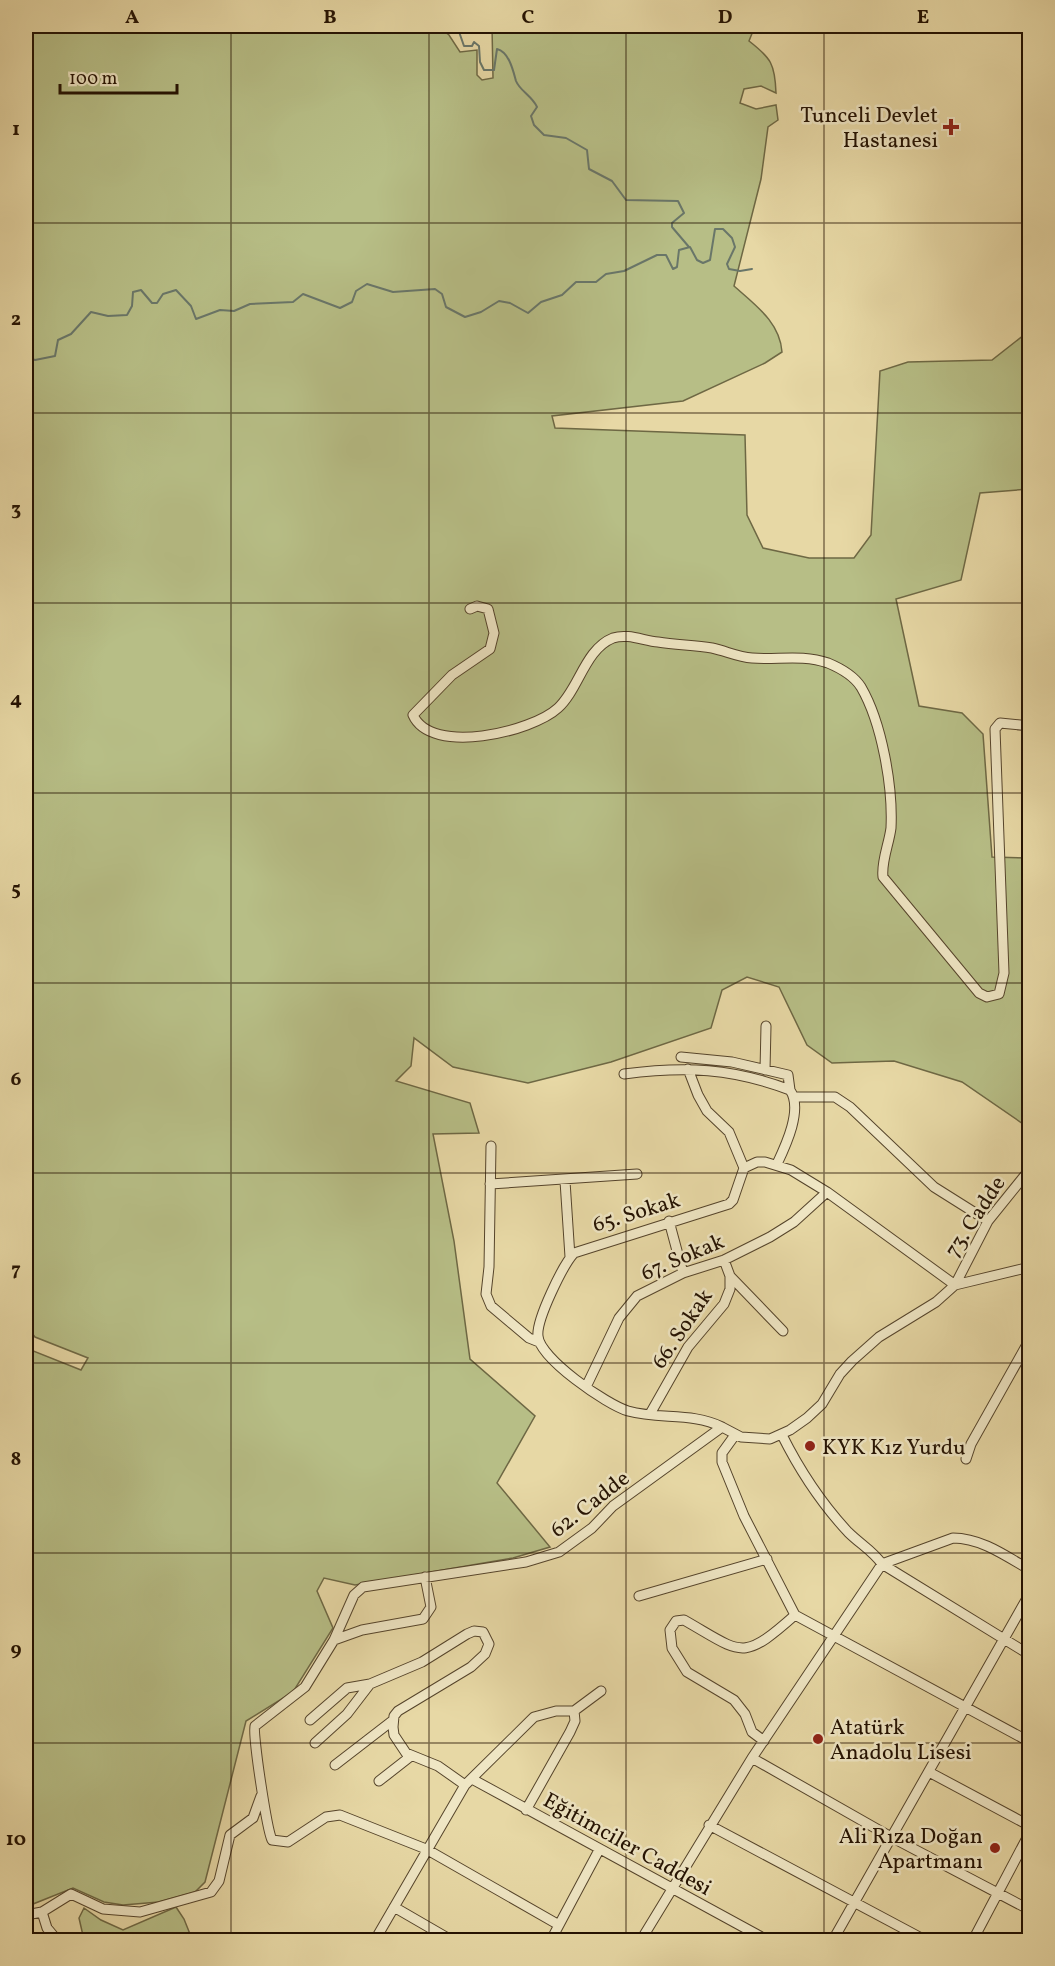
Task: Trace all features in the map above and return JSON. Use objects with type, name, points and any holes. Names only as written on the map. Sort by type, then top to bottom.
[{"type":"street","points":[[470,609],[477,606],[488,609],[494,633],[490,649],[452,675],[413,714],[426,728],[449,736],[499,734],[528,727],[549,716],[568,697],[602,645],[620,637],[705,647],[751,658],[794,657],[815,660],[829,664],[855,679],[873,717],[889,785],[891,815],[884,877],[979,993],[987,997],[999,993],[1004,973],[995,729],[1000,723],[1029,726]]},
{"type":"street","points":[[765,1070],[766,1026]]},
{"type":"street","points":[[681,1057],[710,1059],[788,1075],[792,1094],[787,1142],[777,1164]]},
{"type":"street","points":[[624,1074],[670,1068],[740,1074],[792,1094],[835,1097],[850,1107],[934,1187],[988,1221]]},
{"type":"street","points":[[688,1069],[707,1111],[729,1132],[744,1168],[757,1162],[777,1164],[827,1192],[955,1285]]},
{"type":"street","points":[[491,1146],[489,1267],[486,1294],[491,1306],[529,1338],[539,1342],[549,1355],[586,1387],[612,1404],[628,1411],[693,1417],[722,1427],[735,1435],[758,1439],[782,1435],[807,1418],[822,1404],[840,1374],[879,1337],[936,1302],[955,1285],[1029,1267]]},
{"type":"street","name":"65. Sokak","points":[[570,1257],[583,1248],[729,1204],[733,1200],[744,1168]]},
{"type":"street","name":"73. Cadde","points":[[955,1285],[988,1221],[1029,1169]]},
{"type":"street","points":[[490,1184],[565,1181],[637,1174]]},
{"type":"street","points":[[539,1342],[538,1326],[570,1257],[565,1181]]},
{"type":"street","name":"67. Sokak","points":[[586,1387],[614,1326],[632,1300],[683,1273],[724,1260],[794,1222],[827,1192]]},
{"type":"street","points":[[669,1221],[683,1273]]},
{"type":"street","name":"66. Sokak","points":[[650,1414],[688,1347],[724,1304],[730,1289],[730,1276],[724,1260]]},
{"type":"street","points":[[730,1276],[752,1302],[783,1331]]},
{"type":"street","points":[[966,1459],[971,1444],[1029,1339]]},
{"type":"street","name":"62. Cadde","points":[[426,1849],[333,1814],[297,1839],[288,1842],[275,1841],[270,1836],[261,1793],[260,1763],[252,1731],[305,1687],[334,1640],[358,1590],[425,1576],[526,1562],[559,1552],[584,1536],[613,1506],[722,1427]]},
{"type":"street","points":[[735,1435],[722,1453],[722,1462],[744,1516],[795,1615],[1029,1742]]},
{"type":"street","points":[[782,1435],[796,1464],[847,1531],[875,1554],[882,1564],[1029,1655]]},
{"type":"street","points":[[641,1941],[752,1758],[836,1637],[882,1564],[953,1538],[964,1538],[986,1545],[1029,1570]]},
{"type":"street","points":[[639,1596],[767,1559]]},
{"type":"street","points":[[334,1640],[362,1630],[423,1619],[431,1607],[425,1576]]},
{"type":"street","points":[[833,1941],[1029,1593]]},
{"type":"street","points":[[764,1741],[752,1732],[745,1714],[734,1700],[687,1672],[672,1648],[670,1630],[676,1621],[684,1620],[732,1647],[743,1650],[770,1637],[795,1615]]},
{"type":"street","points":[[310,1720],[347,1688],[361,1683],[370,1684],[422,1662],[474,1631],[487,1634],[488,1649],[480,1660],[398,1712],[392,1721],[334,1765]]},
{"type":"street","points":[[315,1743],[347,1714],[370,1684]]},
{"type":"street","points":[[375,1941],[426,1849],[468,1782],[534,1717],[556,1711],[574,1711],[601,1691]]},
{"type":"street","points":[[526,1810],[570,1732],[575,1721],[574,1711]]},
{"type":"street","points":[[379,1781],[411,1756],[400,1746],[394,1736],[392,1721]]},
{"type":"street","name":"Eğitimciler Caddesi","points":[[411,1756],[438,1766],[526,1810],[767,1941]]},
{"type":"street","points":[[752,1758],[891,1837],[1029,1910]]},
{"type":"street","points":[[929,1772],[1029,1826]]},
{"type":"street","points":[[26,1915],[42,1912],[71,1894],[103,1909],[140,1912],[211,1892],[219,1881],[230,1835],[253,1818],[261,1793]]},
{"type":"street","points":[[710,1825],[925,1941]]},
{"type":"street","points":[[973,1941],[1029,1832]]},
{"type":"street","points":[[426,1849],[559,1925]]},
{"type":"street","points":[[551,1941],[599,1850]]},
{"type":"street","points":[[394,1907],[451,1941]]},
{"type":"street","points":[[42,1912],[47,1928],[57,1941]]},
{"type":"green space","points":[[26,26],[52,26],[69,33],[73,26],[437,26],[449,35],[460,52],[477,50],[477,75],[482,80],[493,78],[492,26],[755,26],[749,41],[767,57],[773,68],[776,93],[761,86],[744,89],[740,103],[756,109],[776,105],[778,120],[768,127],[761,179],[734,286],[758,307],[771,323],[777,332],[782,352],[765,363],[683,401],[552,416],[555,428],[745,435],[747,515],[763,548],[809,558],[854,558],[871,535],[880,371],[908,362],[992,360],[1029,331],[1029,489],[980,493],[961,580],[896,599],[919,706],[962,713],[983,734],[992,857],[1029,858],[1029,1128],[962,1082],[894,1061],[832,1063],[807,1045],[779,987],[747,977],[722,990],[711,1028],[611,1062],[528,1083],[453,1067],[414,1038],[411,1066],[396,1081],[470,1103],[479,1133],[433,1134],[454,1241],[470,1359],[535,1416],[497,1483],[550,1547],[513,1558],[355,1585],[324,1578],[317,1591],[333,1628],[293,1692],[246,1721],[205,1882],[195,1892],[159,1902],[123,1905],[104,1902],[73,1888],[33,1904],[26,1896],[26,1348],[81,1370],[88,1358],[35,1337],[26,1326]]},
{"type":"green space","points":[[176,1907],[192,1939],[217,1940],[84,1940],[79,1918],[84,1908],[101,1920],[123,1930]]},
{"type":"waterway","points":[[457,26],[464,46],[472,46],[474,42],[479,46],[480,62],[484,70],[494,70],[497,49],[505,54],[518,85],[537,107],[531,116],[534,125],[544,135],[566,138],[587,150],[589,169],[612,181],[626,200],[678,201],[684,213],[672,223],[672,227],[689,247]]},
{"type":"waterway","points":[[26,357],[35,360],[55,356],[58,340],[71,334],[91,312],[108,316],[127,315],[132,306],[133,292],[141,290],[152,303],[157,303],[163,294],[176,290],[191,306],[196,319],[220,310],[234,311],[250,304],[293,302],[303,294],[340,308],[352,302],[356,291],[367,284],[393,292],[435,289],[442,294],[446,307],[465,317],[481,312],[499,301],[510,303],[528,313],[541,302],[562,295],[576,282],[596,282],[606,274],[624,271],[657,255],[666,255],[673,269],[677,267],[679,250],[690,247],[697,260],[703,263],[710,260],[715,229],[723,229],[732,238],[735,247],[727,264],[729,269],[740,271],[752,269]]},
{"type":"place","name":"Tunceli Devlet Hastanesi","points":[[951,127]]},
{"type":"place","name":"KYK Kız Yurdu","points":[[810,1446]]},
{"type":"place","name":"Atatürk Anadolu Lisesi","points":[[818,1739]]},
{"type":"place","name":"Ali Rıza Doğan Apartmanı","points":[[995,1848]]}]
